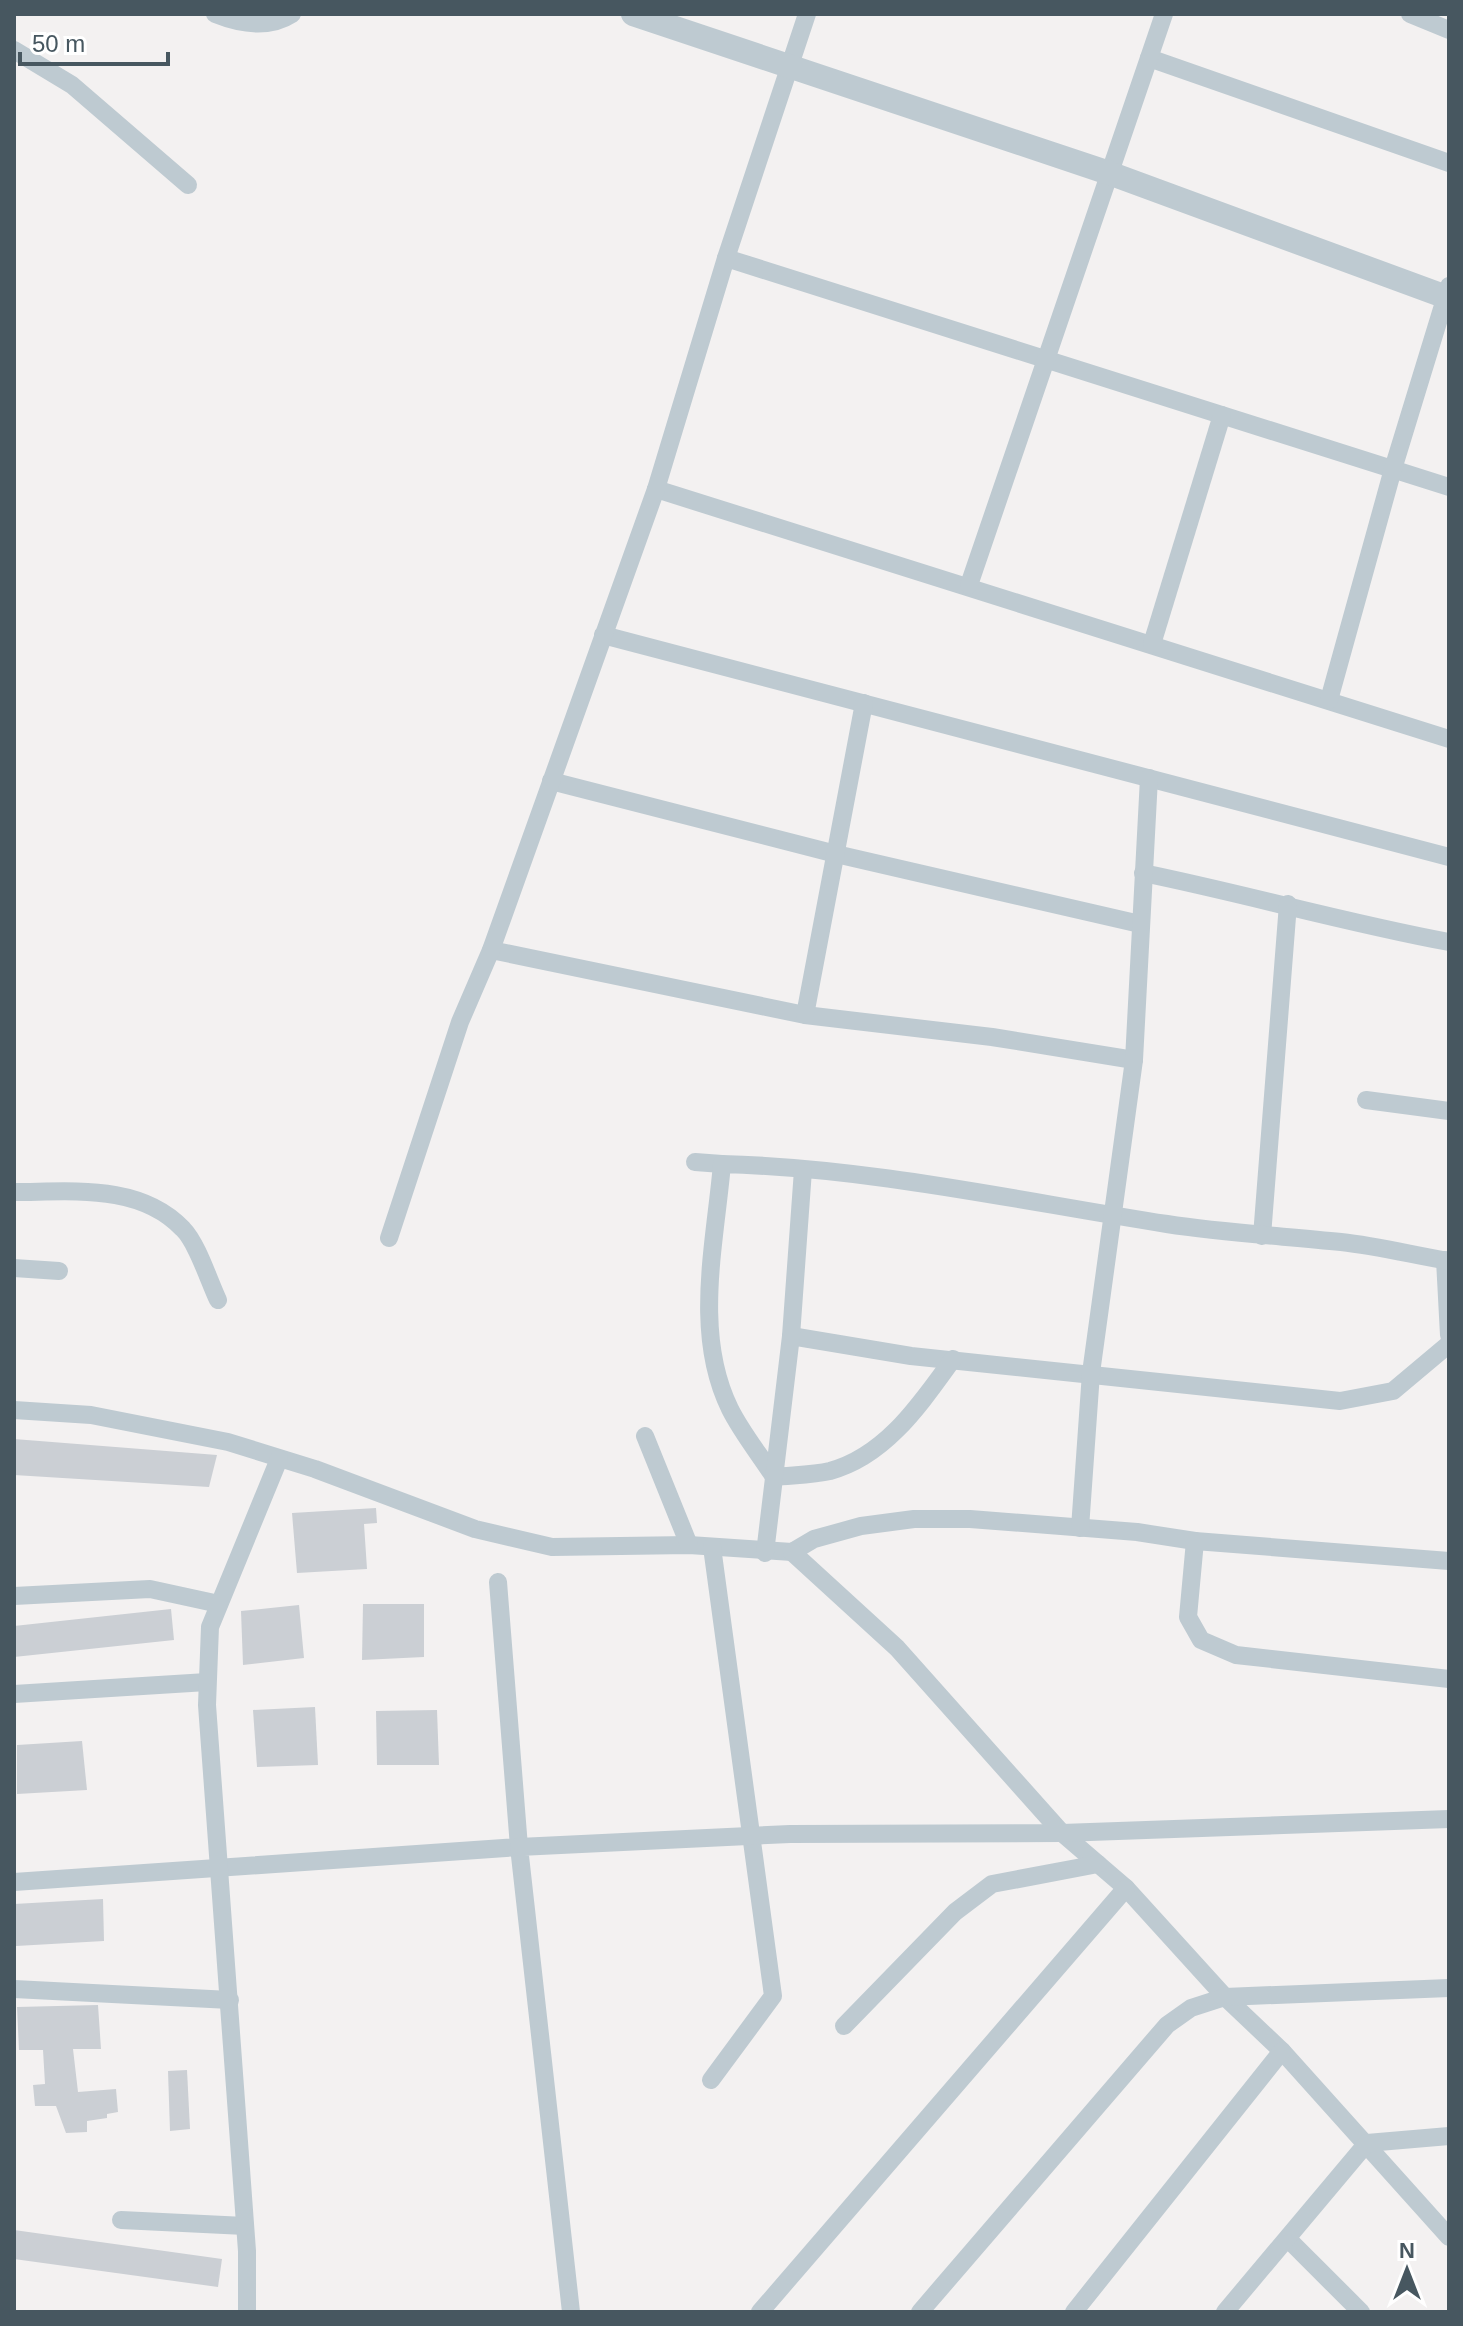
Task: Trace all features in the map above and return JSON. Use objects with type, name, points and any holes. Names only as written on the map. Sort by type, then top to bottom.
[{"type":"street","points":[[215,14],[252,24],[279,23],[292,14]]},
{"type":"street","points":[[633,14],[1109,173],[1448,294],[1393,469],[1329,700]]},
{"type":"street","points":[[389,1238],[460,1022],[491,950],[656,489],[726,258],[807,14]]},
{"type":"street","points":[[969,585],[1164,14]]},
{"type":"street","points":[[1410,14],[1449,30]]},
{"type":"street","points":[[14,50],[72,85],[188,185]]},
{"type":"street","points":[[1149,58],[1449,163]]},
{"type":"street","points":[[726,258],[1449,487]]},
{"type":"street","points":[[1152,644],[1222,415]]},
{"type":"street","points":[[656,489],[969,585],[1449,739]]},
{"type":"street","points":[[603,635],[1449,857]]},
{"type":"street","points":[[805,1015],[864,703]]},
{"type":"street","points":[[1080,1528],[1091,1373],[1110,1214],[1134,1060],[1149,778]]},
{"type":"street","points":[[551,781],[836,854],[1140,924]]},
{"type":"street","points":[[1143,873],[1288,904],[1379,929],[1449,942]]},
{"type":"street","points":[[1262,1236],[1288,904]]},
{"type":"street","points":[[491,950],[805,1015],[992,1037],[1134,1060]]},
{"type":"street","points":[[1366,1100],[1449,1111]]},
{"type":"street","points":[[695,1162],[924,1183],[1110,1214],[1262,1236],[1344,1242],[1447,1260],[1449,1335]]},
{"type":"street","points":[[722,1164],[708,1330],[713,1358],[730,1408],[774,1477]]},
{"type":"street","points":[[765,1553],[791,1336],[803,1170]]},
{"type":"street","points":[[14,1192],[111,1193],[153,1207],[184,1229],[218,1300]]},
{"type":"street","points":[[14,1268],[59,1271]]},
{"type":"street","points":[[791,1336],[953,1359],[1340,1401],[1393,1391],[1449,1344]]},
{"type":"street","points":[[774,1477],[831,1471],[874,1450],[915,1411],[953,1359]]},
{"type":"street","points":[[14,1410],[91,1415],[228,1442],[475,1529],[552,1547],[689,1545],[765,1553],[792,1552],[814,1539],[861,1526],[914,1519],[1080,1528],[1195,1541],[1449,1561]]},
{"type":"street","points":[[645,1436],[689,1545]]},
{"type":"street","points":[[247,2312],[245,2226],[207,1682],[210,1627],[279,1459]]},
{"type":"street","points":[[1195,1541],[1188,1617],[1201,1640],[1236,1655],[1449,1679]]},
{"type":"street","points":[[711,2080],[773,1996],[712,1547]]},
{"type":"street","points":[[792,1552],[897,1648],[1062,1833],[1126,1888],[1225,1997],[1282,2051],[1449,2237]]},
{"type":"street","points":[[498,1582],[519,1847],[571,2312]]},
{"type":"street","points":[[14,1596],[150,1589],[176,1591],[219,1604]]},
{"type":"street","points":[[14,1694],[207,1682]]},
{"type":"street","points":[[14,1882],[519,1847],[750,1835],[1062,1833],[1449,1819]]},
{"type":"street","points":[[844,2026],[955,1912],[992,1884],[1098,1864]]},
{"type":"street","points":[[760,2312],[1126,1888]]},
{"type":"street","points":[[920,2312],[1167,2025],[1191,2008],[1225,1997],[1449,1988]]},
{"type":"street","points":[[14,1989],[230,2000]]},
{"type":"street","points":[[1074,2312],[1282,2051]]},
{"type":"street","points":[[1225,2312],[1367,2143],[1449,2136]]},
{"type":"street","points":[[121,2220],[245,2226]]},
{"type":"street","points":[[1288,2239],[1361,2312]]},
{"type":"building","points":[[14,1439],[217,1455],[209,1487],[14,1475]]},
{"type":"building","points":[[376,1508],[377,1523],[364,1524],[367,1569],[297,1573],[292,1513]]},
{"type":"building","points":[[363,1604],[424,1604],[424,1657],[362,1660]]},
{"type":"building","points":[[299,1605],[304,1658],[243,1665],[241,1611]]},
{"type":"building","points":[[171,1609],[174,1640],[14,1657],[14,1626]]},
{"type":"building","points":[[315,1707],[318,1765],[257,1767],[253,1710]]},
{"type":"building","points":[[437,1710],[439,1765],[377,1765],[376,1711]]},
{"type":"building","points":[[82,1741],[87,1790],[17,1794],[17,1745]]},
{"type":"building","points":[[103,1899],[104,1941],[16,1946],[14,1904]]},
{"type":"building","points":[[98,2005],[101,2049],[73,2049],[78,2092],[116,2089],[118,2112],[107,2114],[107,2118],[87,2121],[87,2132],[66,2133],[56,2106],[35,2106],[33,2085],[45,2084],[43,2050],[19,2050],[17,2007]]},
{"type":"building","points":[[187,2070],[190,2129],[170,2131],[168,2071]]},
{"type":"building","points":[[14,2230],[222,2259],[218,2287],[14,2259]]}]
